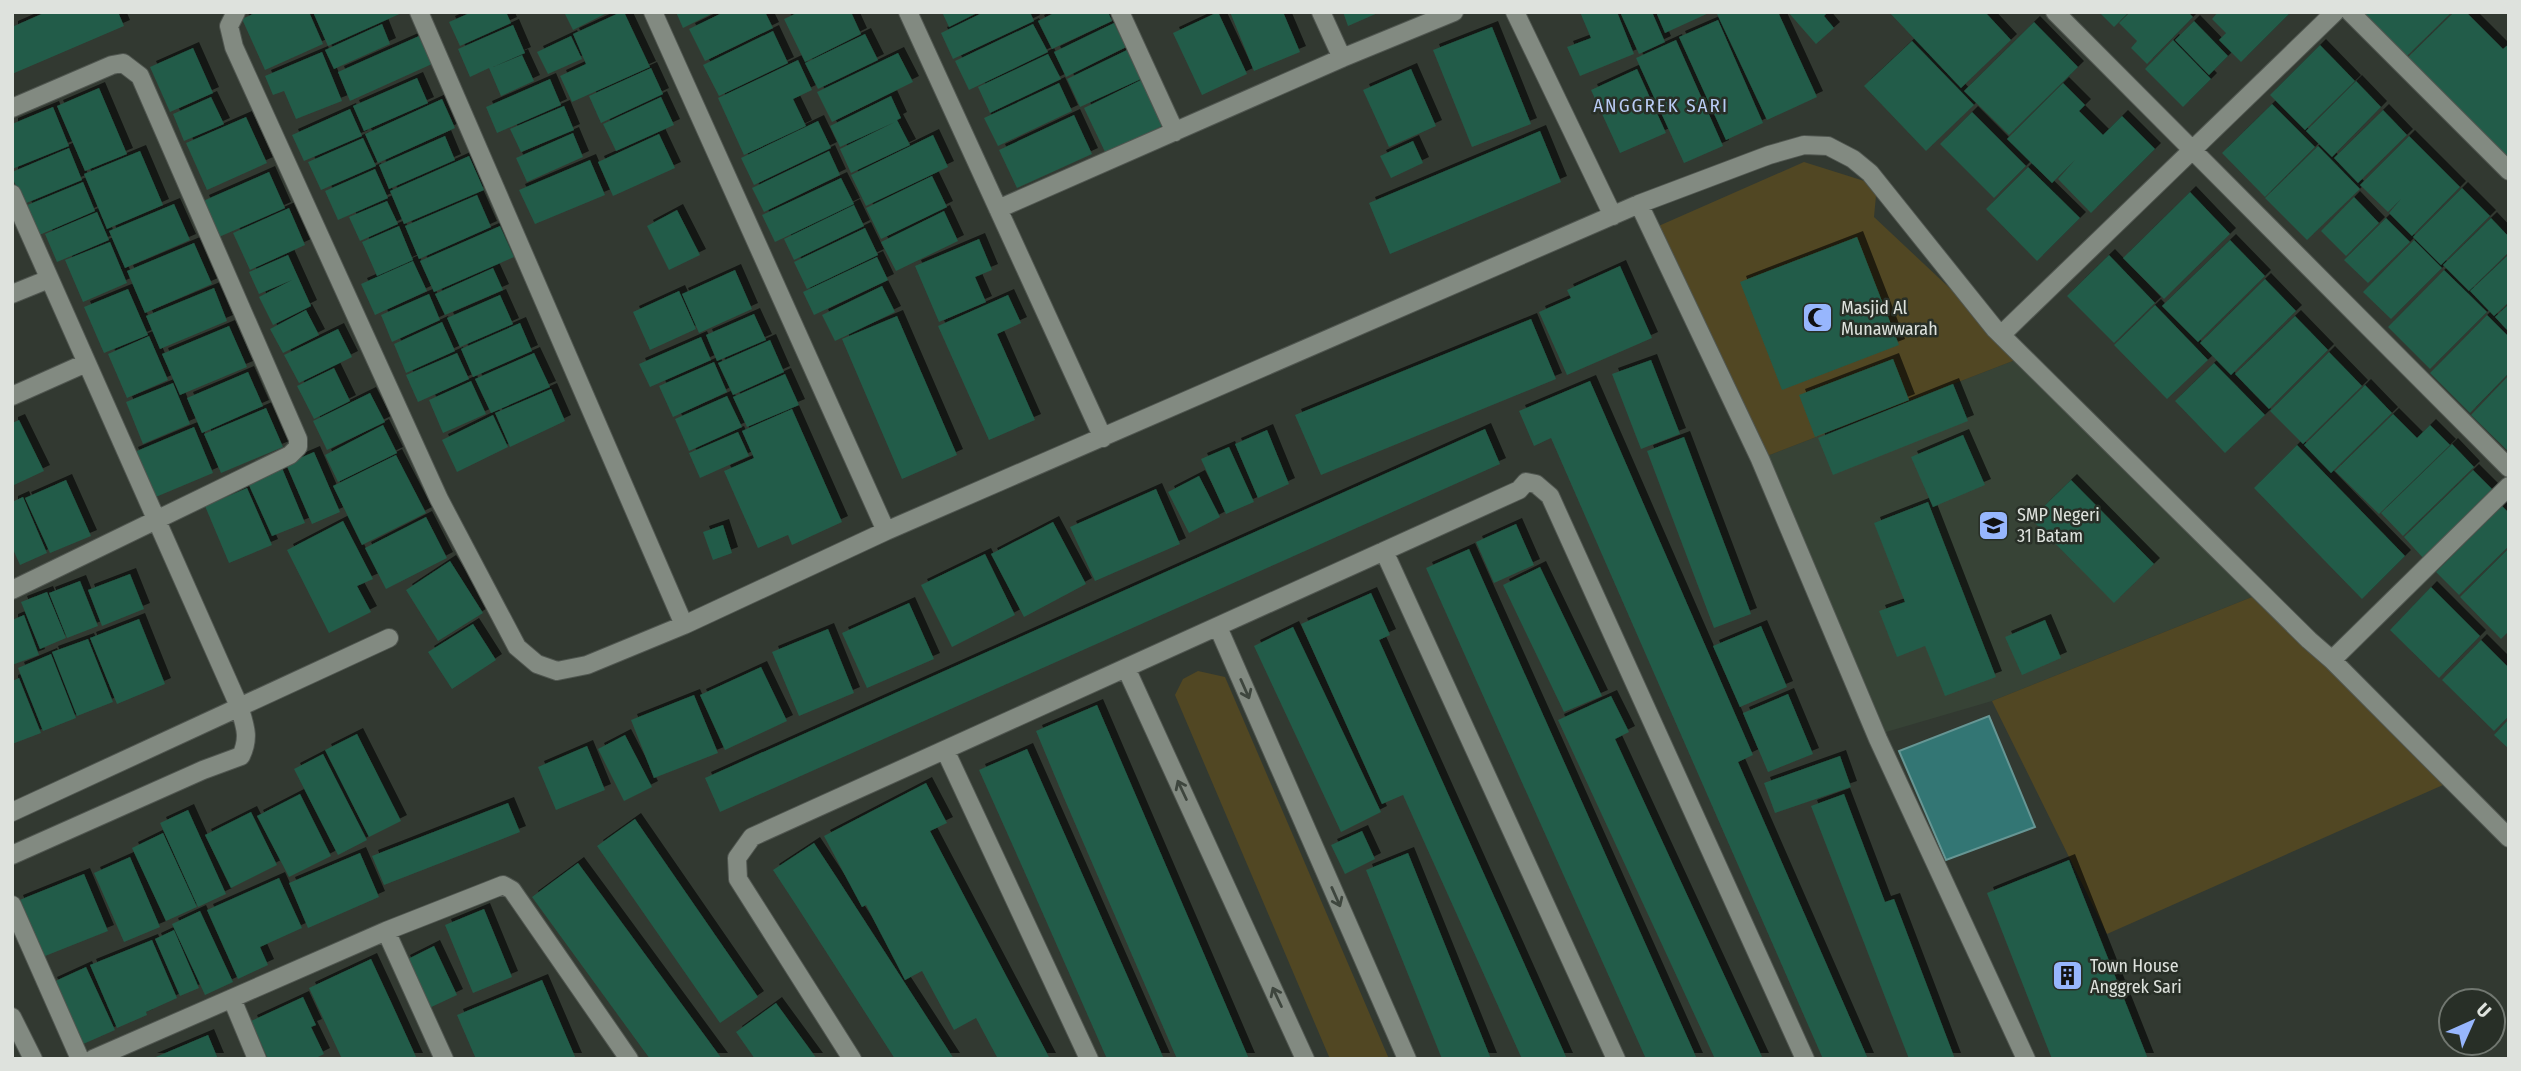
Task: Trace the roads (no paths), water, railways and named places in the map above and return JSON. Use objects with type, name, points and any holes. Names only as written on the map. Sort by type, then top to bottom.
[{"type":"street","points":[[236,12],[229,26],[234,47],[439,499],[517,647],[537,664],[557,671],[587,665],[684,625],[886,531],[1639,204],[1769,155],[1804,145],[1828,146],[1853,159],[1870,173],[2001,335],[2509,838]]},
{"type":"street","points":[[418,12],[684,625]]},
{"type":"street","points":[[653,12],[886,531]]},
{"type":"street","points":[[908,12],[1103,438]]},
{"type":"street","points":[[1120,12],[1175,132]]},
{"type":"street","points":[[1321,12],[1342,58]]},
{"type":"street","points":[[998,209],[1342,58],[1454,12]]},
{"type":"street","points":[[1515,12],[1613,216]]},
{"type":"street","points":[[2054,12],[2509,468]]},
{"type":"street","points":[[2001,335],[2335,12]]},
{"type":"street","points":[[2350,12],[2509,171]]},
{"type":"street","points":[[12,108],[112,65],[123,63],[139,76],[298,439],[298,447],[290,456],[12,590]]},
{"type":"street","points":[[12,194],[154,520],[239,706],[248,732],[247,743],[241,756],[203,770],[12,855]]},
{"type":"street","points":[[1639,204],[1760,459],[1878,739],[2026,1059]]},
{"type":"street","points":[[12,294],[49,279]]},
{"type":"street","points":[[12,396],[86,363]]},
{"type":"street","points":[[852,1059],[738,879],[737,858],[752,837],[1519,490],[1525,482],[1536,484],[1550,496],[1805,1059]]},
{"type":"street","points":[[2332,660],[2509,486]]},
{"type":"street","points":[[1384,551],[1616,1059]]},
{"type":"street","points":[[1217,626],[1407,1059]]},
{"type":"street","points":[[12,812],[389,638]]},
{"type":"street","points":[[1126,668],[1305,1059]]},
{"type":"street","points":[[945,750],[1088,1059]]},
{"type":"street","points":[[93,1059],[386,931],[503,885],[512,890],[629,1059]]},
{"type":"street","points":[[12,905],[80,1059]]},
{"type":"street","points":[[386,931],[444,1059]]},
{"type":"street","points":[[232,999],[257,1059]]},
{"type":"street","points":[[12,1017],[33,1059]]},
{"type":"water","points":[[1989,716],[2035,827],[1946,860],[1899,751]]},
{"type":"place","name":"Masjid Al Munawwarah","points":[[1818,318]]},
{"type":"place","name":"SMP Negeri 31 Batam","points":[[1994,525]]},
{"type":"place","name":"Town House Anggrek Sari","points":[[2067,976]]},
{"type":"district","name":"ANGGREK SARI","points":[[1661,105]]}]
